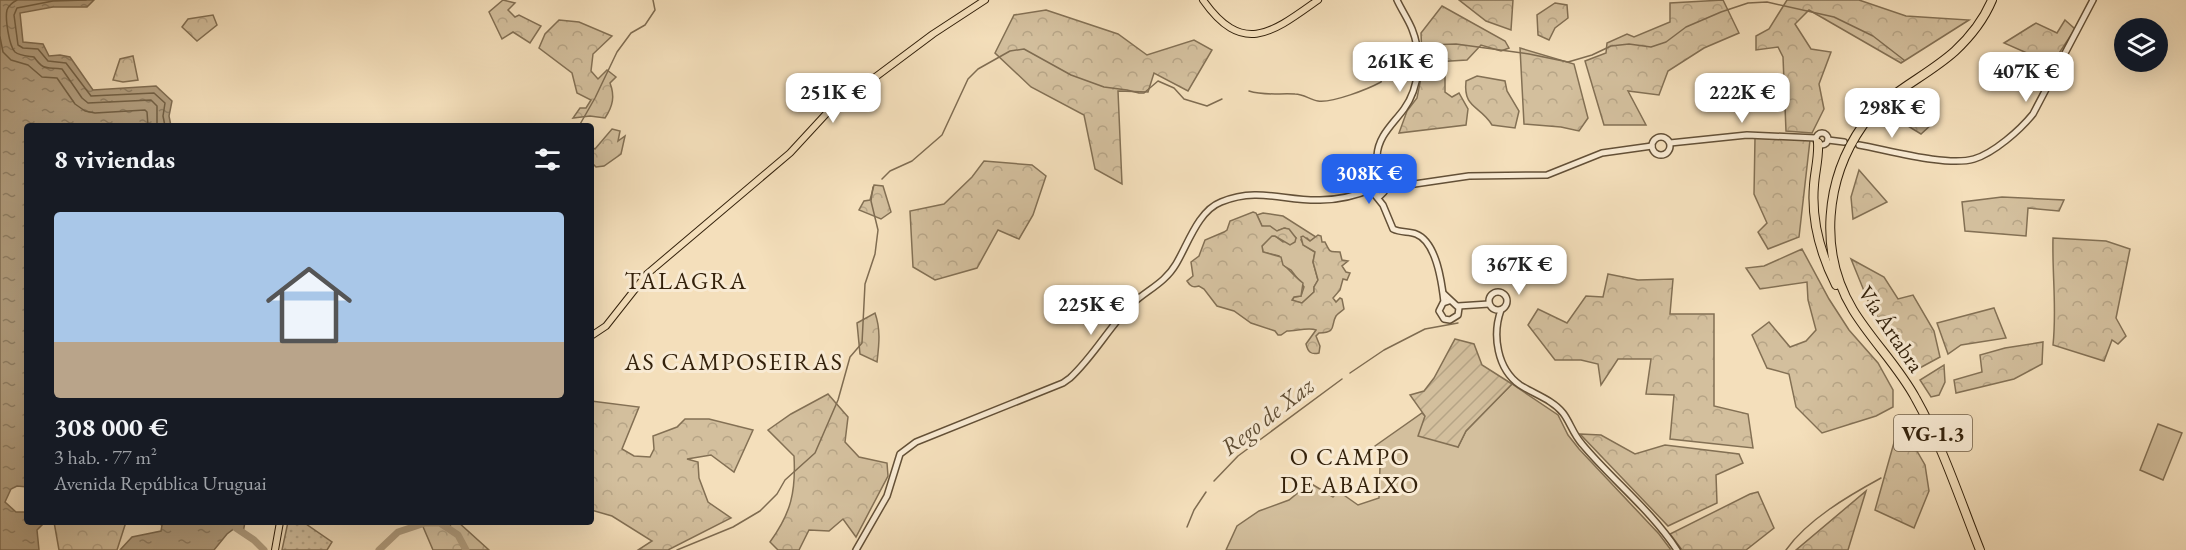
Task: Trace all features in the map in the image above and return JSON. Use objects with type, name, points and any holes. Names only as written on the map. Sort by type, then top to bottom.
[{"type":"highway","name":"Vía Ártabra","points":[[1980,550],[1925,416],[1900,374],[1865,328],[1845,295],[1838,277],[1832,249],[1830,217],[1832,197],[1842,162],[1854,140],[1879,107],[1898,90],[1954,52],[1971,35],[1992,0]]},
{"type":"highway","points":[[1817,141],[1813,200],[1817,232],[1826,264],[1835,283],[1865,328]]},
{"type":"main road","points":[[594,334],[606,326],[647,274],[790,153],[826,114],[933,34],[985,0]]},
{"type":"main road","points":[[1203,0],[1212,13],[1226,26],[1245,33],[1261,34],[1274,30],[1318,0]]},
{"type":"main road","points":[[275,550],[279,525]]},
{"type":"street","points":[[1397,0],[1412,28],[1415,40],[1417,80],[1408,102],[1383,135],[1379,144],[1377,155],[1379,190],[1393,229],[1416,234],[1426,243],[1437,264],[1446,301]]},
{"type":"street","points":[[1859,145],[1950,161],[1975,159],[1986,153],[2019,129],[2032,114],[2093,0]]},
{"type":"street","points":[[1817,141],[1818,135],[1823,133],[1828,140]]},
{"type":"street","points":[[1652,146],[1659,138],[1664,138],[1670,143],[1738,135],[1817,141],[1824,144],[1828,140],[1844,142]]},
{"type":"street","points":[[1652,146],[1656,153],[1664,154],[1669,151],[1670,143]]},
{"type":"street","points":[[856,550],[886,496],[898,460],[904,450],[916,442],[1011,406],[1070,378],[1133,304],[1156,287],[1171,272],[1203,216],[1211,207],[1226,200],[1254,194],[1320,200],[1469,176],[1547,175],[1602,153],[1652,146]]},
{"type":"street","points":[[1487,303],[1491,294],[1496,291],[1505,294],[1507,303],[1498,310]]},
{"type":"street","points":[[1446,301],[1455,303],[1458,309]]},
{"type":"street","points":[[1446,301],[1439,311],[1444,319],[1453,319],[1458,309],[1487,303],[1498,310]]},
{"type":"street","points":[[1498,310],[1498,350],[1507,371],[1519,384],[1563,412],[1582,444],[1665,533],[1677,550]]},
{"type":"green space","points":[[503,0],[515,3],[508,10],[515,17],[519,15],[541,26],[530,43],[513,32],[502,39],[489,12]]},
{"type":"green space","points":[[1459,0],[1513,0],[1511,30],[1486,21]]},
{"type":"green space","points":[[1723,0],[1739,33],[1704,48],[1668,71],[1659,95],[1628,91],[1646,125],[1604,125],[1585,61],[1606,53],[1607,43],[1627,34],[1634,37],[1670,22],[1670,3]]},
{"type":"green space","points":[[1787,0],[1859,0],[1906,16],[1969,20],[1901,63],[1809,10],[1795,24],[1811,49],[1831,52],[1819,84],[1824,109],[1812,133],[1786,131],[1783,57],[1778,47],[1756,50],[1756,36],[1769,29]]},
{"type":"green space","points":[[1555,3],[1567,5],[1568,18],[1555,28],[1549,40],[1538,35],[1537,15]]},
{"type":"green space","points":[[1442,6],[1505,41],[1509,48],[1501,51],[1481,45],[1467,60],[1434,62],[1422,57],[1421,33]]},
{"type":"green space","points":[[1046,10],[1118,34],[1147,55],[1194,40],[1212,50],[1188,91],[1154,73],[1148,92],[1118,91],[1122,184],[1095,169],[1084,115],[1031,87],[995,53],[1014,15]]},
{"type":"green space","points":[[213,15],[217,25],[197,41],[182,27],[188,19]]},
{"type":"green space","points":[[559,20],[579,22],[612,36],[593,54],[591,71],[598,79],[607,70],[616,77],[610,83],[612,101],[605,118],[590,116],[573,118],[580,108],[586,108],[591,100],[577,93],[572,73],[539,48],[545,34]]},
{"type":"green space","points":[[2065,20],[2075,29],[2052,64],[2004,43],[2036,23],[2057,33]]},
{"type":"green space","points":[[1520,48],[1574,64],[1588,118],[1579,131],[1524,124]]},
{"type":"green space","points":[[133,56],[138,80],[123,82],[113,80],[120,59]]},
{"type":"green space","points":[[1423,68],[1445,72],[1445,92],[1452,97],[1459,93],[1468,109],[1466,125],[1399,133],[1407,111],[1417,98]]},
{"type":"green space","points":[[1477,76],[1505,81],[1507,91],[1519,111],[1515,128],[1492,125],[1470,102],[1467,97],[1466,81]]},
{"type":"green space","points":[[1917,107],[1932,124],[1921,134],[1898,120]]},
{"type":"green space","points":[[612,129],[620,131],[618,141],[625,136],[621,154],[604,166],[594,165],[595,149]]},
{"type":"green space","points":[[1755,138],[1810,140],[1799,237],[1768,249],[1758,232],[1767,223],[1754,194]]},
{"type":"green space","points":[[984,161],[1032,165],[1046,176],[1033,215],[1019,239],[998,230],[977,268],[935,280],[913,267],[910,211],[944,204],[972,177]]},
{"type":"green space","points":[[1859,170],[1887,202],[1853,219],[1851,197]]},
{"type":"green space","points":[[874,185],[883,186],[891,212],[881,219],[859,210],[864,201],[870,200]]},
{"type":"green space","points":[[2002,197],[2064,200],[2059,211],[2028,208],[2026,236],[1965,231],[1962,202]]},
{"type":"green space","points":[[1253,212],[1256,213],[1262,226],[1270,226],[1277,231],[1284,228],[1289,229],[1296,238],[1295,242],[1290,245],[1272,236],[1262,246],[1263,252],[1281,257],[1283,265],[1303,283],[1301,296],[1294,297],[1292,300],[1302,303],[1314,292],[1318,280],[1313,262],[1315,252],[1303,245],[1301,237],[1310,241],[1318,235],[1321,236],[1322,242],[1325,242],[1329,250],[1340,252],[1342,260],[1348,261],[1342,266],[1346,272],[1350,273],[1347,280],[1343,279],[1340,290],[1333,298],[1336,302],[1342,299],[1344,309],[1336,316],[1331,330],[1316,336],[1320,346],[1319,353],[1310,352],[1306,344],[1316,330],[1287,331],[1278,335],[1275,331],[1251,323],[1234,311],[1217,306],[1204,289],[1192,286],[1187,281],[1193,276],[1191,262],[1199,256],[1205,240],[1227,230],[1230,221]]},
{"type":"green space","points":[[1263,213],[1283,216],[1316,237],[1310,241],[1307,238],[1301,240],[1304,245],[1315,252],[1313,262],[1318,280],[1314,292],[1302,303],[1292,301],[1294,297],[1301,296],[1304,287],[1291,270],[1282,265],[1279,256],[1263,252],[1262,246],[1271,236],[1283,242],[1296,238],[1285,228],[1277,231],[1262,226],[1257,215]]},
{"type":"green space","points":[[2053,238],[2106,241],[2130,249],[2116,318],[2126,336],[2118,344],[2112,340],[2104,361],[2053,345],[2055,318]]},
{"type":"green space","points":[[1802,249],[1849,330],[1878,363],[1893,390],[1893,407],[1876,416],[1822,433],[1796,407],[1789,374],[1767,368],[1752,335],[1769,322],[1790,347],[1806,341],[1816,330],[1808,300],[1807,282],[1760,289],[1746,268],[1764,266]]},
{"type":"green space","points":[[1851,259],[1884,277],[1898,299],[1913,295],[1934,331],[1940,357],[1916,370],[1871,308]]},
{"type":"green space","points":[[1608,274],[1638,280],[1673,279],[1670,314],[1714,314],[1714,406],[1748,414],[1753,448],[1670,439],[1674,395],[1646,394],[1651,359],[1618,359],[1601,385],[1598,364],[1581,360],[1555,360],[1528,325],[1538,309],[1567,323],[1586,296],[1603,297]]},
{"type":"green space","points":[[1994,308],[2006,338],[1961,345],[1948,354],[1937,323]]},
{"type":"green space","points":[[875,313],[879,331],[877,362],[860,354],[857,323]]},
{"type":"green space","points":[[1455,339],[1474,344],[1482,365],[1512,384],[1466,431],[1458,447],[1418,436],[1425,416],[1410,395],[1424,391],[1434,378]]},
{"type":"green space","points":[[2043,342],[2042,364],[2014,379],[1956,393],[1954,380],[1982,372],[1980,355],[2005,348]]},
{"type":"green space","points":[[1944,365],[1945,382],[1939,395],[1931,397],[1920,380]]},
{"type":"green space","points":[[1512,384],[1558,415],[1568,435],[1579,449],[1659,534],[1671,550],[1226,550],[1237,526],[1259,511],[1289,500],[1310,483],[1333,497],[1338,491],[1358,505],[1379,498],[1380,466],[1375,446],[1422,413],[1458,447],[1466,431]]},
{"type":"green space","points":[[828,394],[848,417],[845,442],[859,457],[887,463],[888,476],[856,537],[843,519],[829,531],[809,530],[799,550],[778,550],[770,542],[791,502],[794,456],[768,430],[791,414]]},
{"type":"green space","points":[[594,401],[639,407],[622,449],[634,456],[650,457],[654,449],[653,436],[677,427],[685,419],[709,419],[753,430],[734,472],[711,455],[687,459],[698,462],[699,478],[708,502],[731,518],[668,550],[638,550],[652,541],[612,516],[594,511]]},
{"type":"green space","points":[[2158,424],[2182,433],[2163,480],[2140,470]]},
{"type":"green space","points":[[1906,432],[1925,465],[1929,491],[1914,528],[1875,510],[1895,439]]},
{"type":"green space","points":[[1580,434],[1601,435],[1635,454],[1665,445],[1739,454],[1743,463],[1716,475],[1717,503],[1668,526]]},
{"type":"green space","points":[[1866,491],[1848,550],[1796,550]]},
{"type":"green space","points":[[1758,492],[1774,528],[1746,550],[1682,550],[1670,534],[1750,494]]},
{"type":"green space","points":[[55,525],[125,525],[117,550],[59,550]]},
{"type":"green space","points":[[287,525],[307,525],[332,542],[327,550],[282,550]]},
{"type":"green space","points":[[422,525],[461,525],[489,550],[433,550]]},
{"type":"water","points":[[0,0],[94,0],[87,7],[53,7],[20,13],[23,42],[43,44],[49,56],[70,57],[93,90],[156,86],[172,101],[169,116],[170,123],[24,123],[24,487],[17,486],[11,489],[5,502],[16,512],[24,512],[24,525],[42,525],[37,530],[39,550],[0,550]]},
{"type":"water","points":[[162,525],[244,525],[243,533],[235,528],[214,550],[120,550],[132,537],[161,531]]},
{"type":"waterway","points":[[581,123],[617,52],[631,33],[645,25],[655,10],[653,0]]},
{"type":"waterway","points":[[1420,48],[1428,45],[1456,44],[1568,62],[1592,55],[1611,46],[1629,44],[1651,47],[1666,42],[1686,27],[1721,12],[1748,3],[1767,2],[1834,17],[1873,36],[1904,60]]},
{"type":"waterway","points":[[882,179],[890,171],[912,161],[942,135],[968,79],[978,69],[1010,51],[1024,49],[1071,75],[1104,87],[1144,93],[1158,81],[1174,88],[1184,99],[1207,106],[1222,99]]},
{"type":"waterway","points":[[1249,91],[1266,94],[1298,94],[1318,101],[1341,98],[1381,82],[1388,54],[1413,50]]},
{"type":"waterway","points":[[677,550],[733,527],[760,511],[777,494],[785,480],[815,453],[838,400],[850,357],[862,343],[865,284],[875,254],[878,230],[871,201],[873,187]]},
{"type":"waterway","name":"Rego de Xaz","points":[[1350,373],[1384,350],[1425,329],[1458,323]]},
{"type":"waterway","name":"Rego de Xaz","points":[[1214,481],[1238,456],[1342,379]]},
{"type":"waterway","points":[[1786,550],[1817,519],[1881,478]]},
{"type":"waterway","name":"Rego de Xaz","points":[[1187,527],[1194,510],[1206,492]]},
{"type":"waterway","points":[[379,550],[398,532],[419,525]]},
{"type":"waterway","points":[[443,525],[458,535],[466,550]]},
{"type":"waterway","points":[[236,528],[264,550]]},
{"type":"district","name":"TALAGRA","points":[[686,280]]},
{"type":"district","name":"AS CAMPOSEIRAS","points":[[734,361]]},
{"type":"district","name":"O CAMPO DE ABAIXO","points":[[1350,470]]}]
